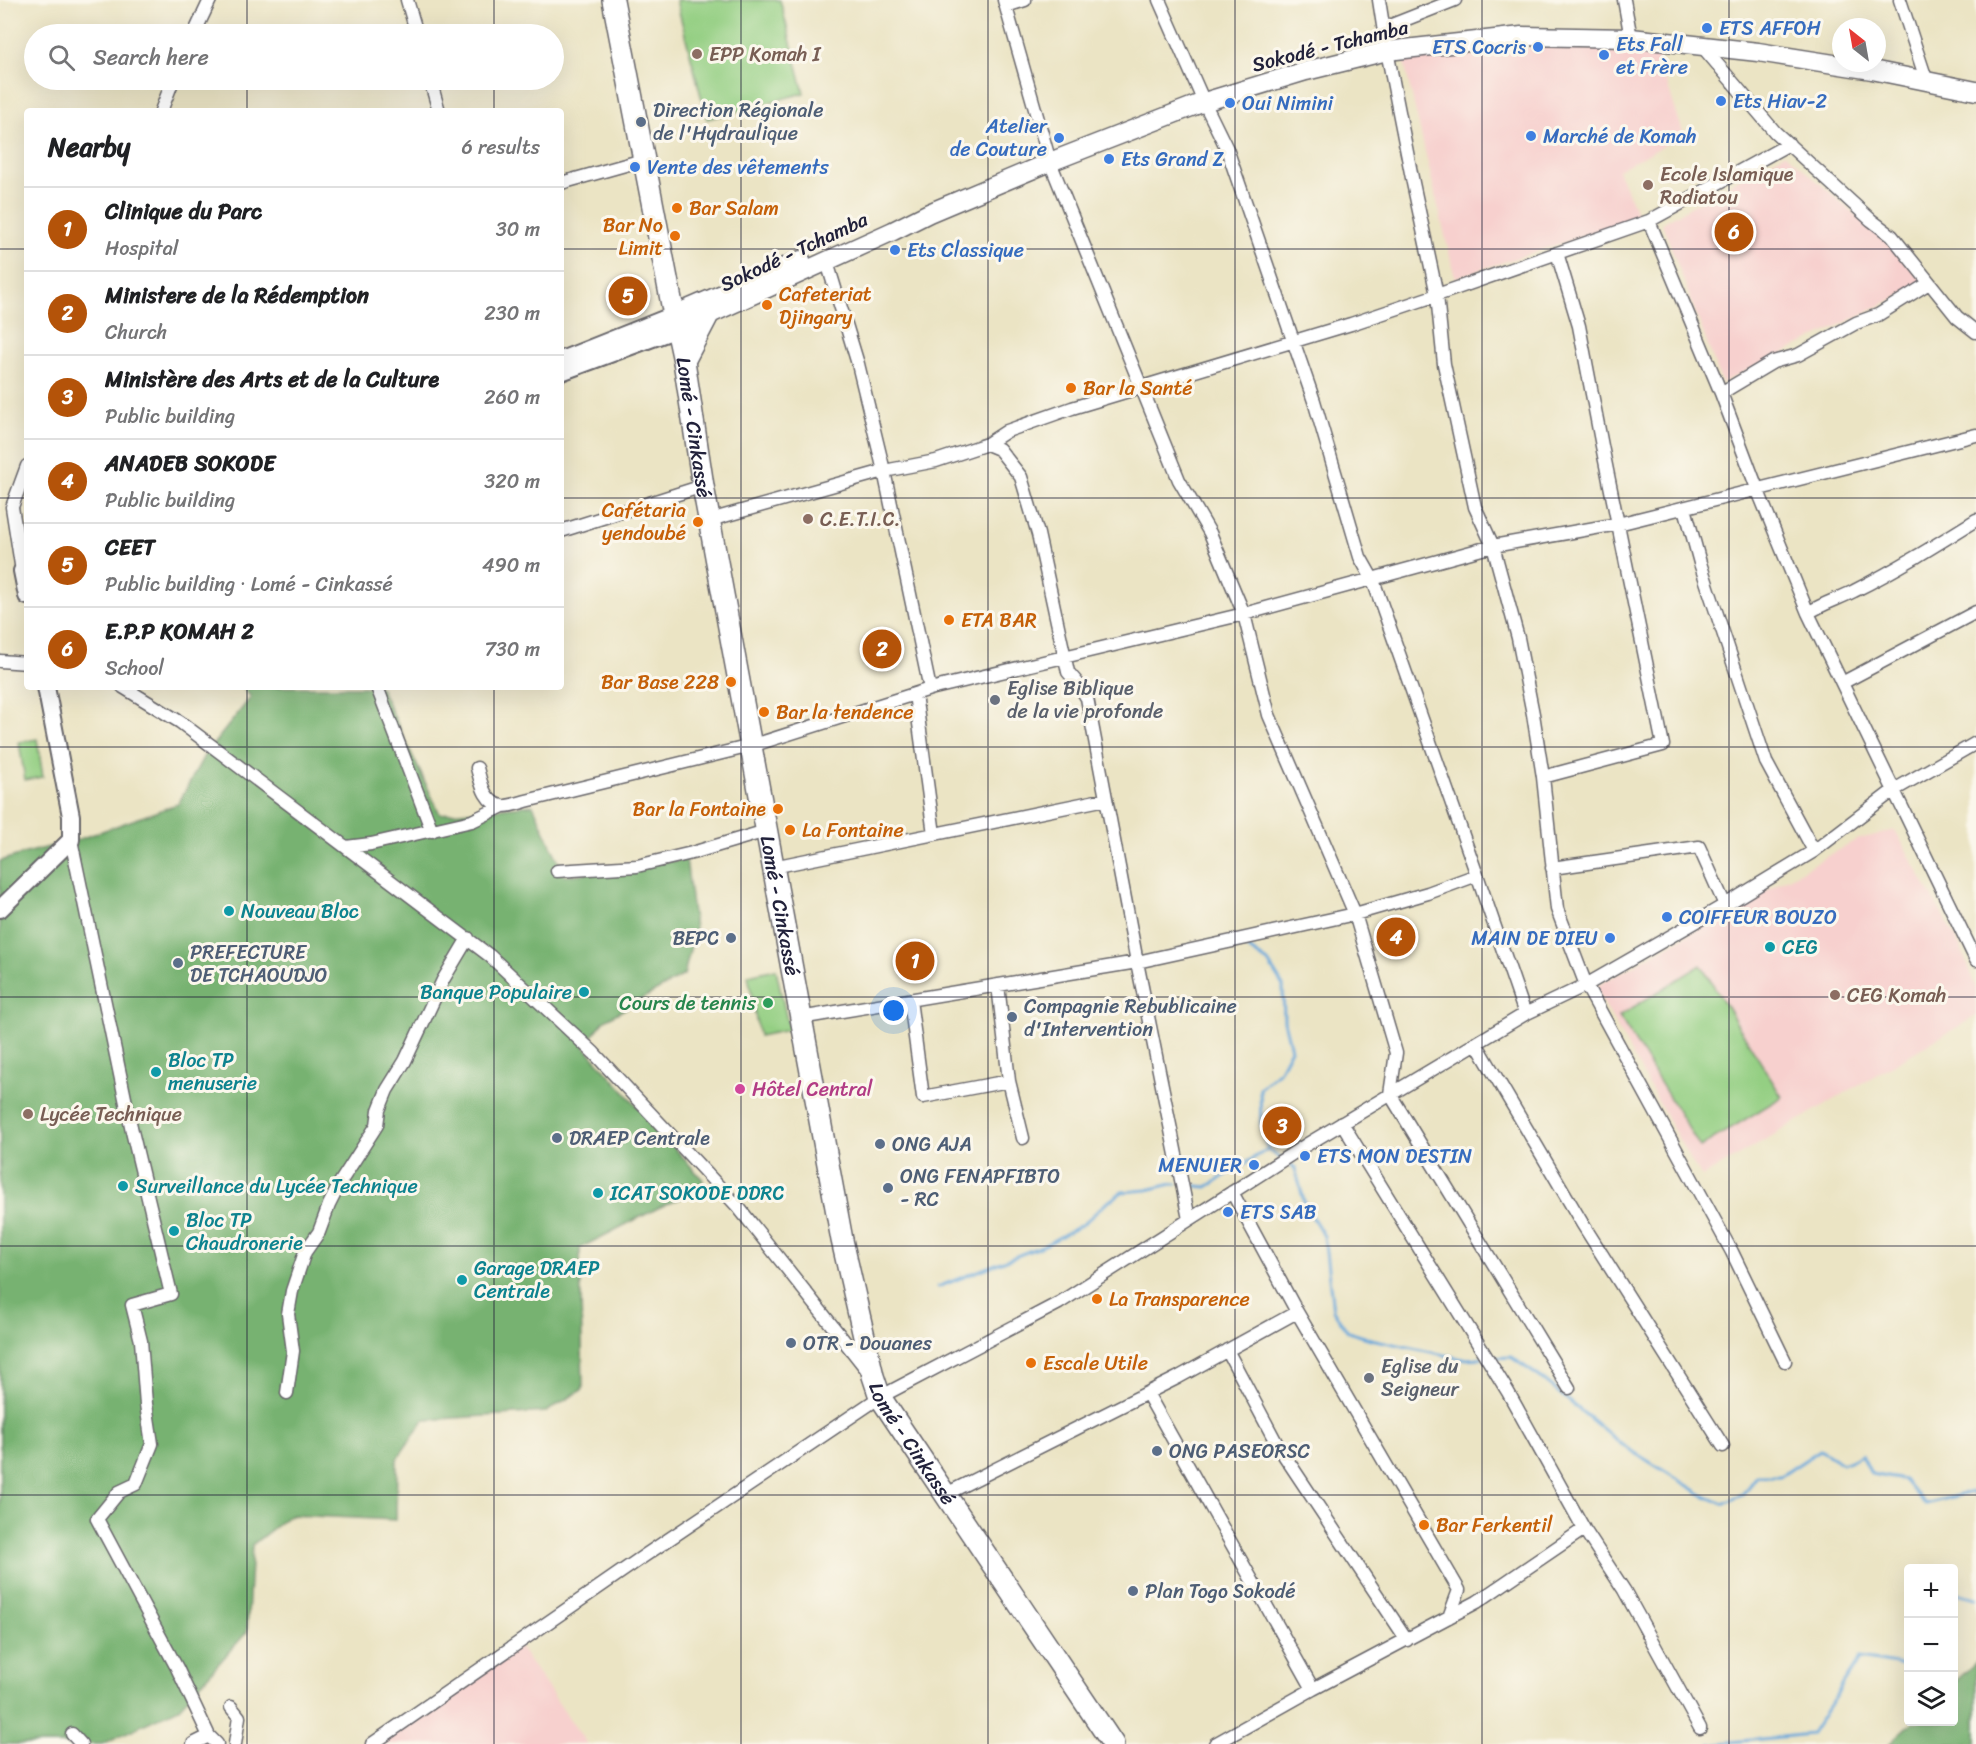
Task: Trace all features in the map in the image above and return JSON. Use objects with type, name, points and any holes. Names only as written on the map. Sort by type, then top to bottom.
[{"type":"highway","name":"Lomé - Cinkassé","points":[[608,1],[684,361],[703,486],[800,1018],[842,1240],[873,1376],[880,1396],[1113,1744]]},
{"type":"highway","points":[[684,361],[707,317]]},
{"type":"main road","name":"Sokodé - Tchamba","points":[[675,322],[707,317],[929,213],[1050,162],[1204,102],[1306,71],[1387,51],[1522,36],[1631,38],[1701,45],[1872,70],[1976,91]]},
{"type":"main road","name":"Sokodé - Tchamba","points":[[675,322],[880,228],[905,218],[929,213]]},
{"type":"main road","points":[[564,359],[675,322]]},
{"type":"main road","points":[[564,371],[675,322]]},
{"type":"main road","points":[[0,909],[70,840],[71,816],[47,690]]},
{"type":"street","points":[[199,24],[210,0]]},
{"type":"street","points":[[406,0],[414,24]]},
{"type":"street","points":[[1025,0],[1005,3],[1050,162],[1179,480],[1210,532],[1244,614],[1269,715],[1355,914],[1396,1053],[1390,1094],[1569,1388]]},
{"type":"street","points":[[1160,0],[1227,149],[1314,401],[1360,557],[1373,579],[1525,1014]]},
{"type":"street","points":[[1379,0],[1387,51],[1437,295],[1444,364],[1476,507],[1493,546],[1518,638],[1533,714],[1543,777],[1557,909],[1586,985],[1732,1252],[1785,1361]]},
{"type":"street","points":[[1384,28],[1455,0]]},
{"type":"street","points":[[1624,0],[1631,38]]},
{"type":"street","points":[[1900,0],[1927,82]]},
{"type":"street","points":[[1701,45],[1775,132],[1871,220],[1892,236],[1957,317],[1976,332]]},
{"type":"street","points":[[162,108],[169,90]]},
{"type":"street","points":[[432,90],[438,108]]},
{"type":"street","points":[[710,520],[884,471],[936,461],[987,444],[1007,431],[1072,408],[1437,295],[1649,221],[1789,144]]},
{"type":"street","points":[[564,182],[643,160]]},
{"type":"street","points":[[1649,221],[1721,393],[1808,613],[1976,960]]},
{"type":"street","points":[[1543,777],[1663,745],[1579,326],[1557,253]]},
{"type":"street","points":[[827,262],[858,363],[884,471],[930,689]]},
{"type":"street","points":[[1721,393],[1773,362],[1798,355],[1857,323],[1878,315],[1929,283]]},
{"type":"street","points":[[346,847],[472,821],[502,806],[751,746],[930,689],[1244,614],[1493,546],[1618,524],[1976,435]]},
{"type":"street","points":[[987,444],[999,449],[1021,477],[1038,534],[1068,672],[1080,685],[1087,698],[1189,1219]]},
{"type":"street","points":[[24,474],[12,507],[24,573]]},
{"type":"street","points":[[564,530],[703,486]]},
{"type":"street","points":[[1685,508],[1700,563],[1766,762],[1814,851]]},
{"type":"street","points":[[1808,613],[1821,604],[1863,587],[1976,520]]},
{"type":"street","points":[[1842,683],[1976,612]]},
{"type":"street","points":[[0,661],[24,663]]},
{"type":"street","points":[[128,690],[180,722],[490,956],[594,1053],[731,1200],[873,1376]]},
{"type":"street","points":[[378,690],[432,831]]},
{"type":"street","points":[[915,694],[934,834]]},
{"type":"street","points":[[372,1744],[880,1396],[1059,1303],[1282,1160],[1390,1094],[1525,1014],[1586,985],[1814,851],[1894,790],[1976,743]]},
{"type":"street","points":[[477,768],[488,798],[502,806]]},
{"type":"street","points":[[773,867],[1106,799]]},
{"type":"street","points":[[557,871],[637,866],[692,853],[766,831]]},
{"type":"street","points":[[70,840],[129,1115],[171,1294],[132,1305],[141,1341],[152,1444],[136,1484],[119,1492],[98,1519],[213,1740],[193,1744]]},
{"type":"street","points":[[1552,868],[1699,847],[1725,905]]},
{"type":"street","points":[[800,1018],[1137,962],[1355,914],[1428,894],[1477,875]]},
{"type":"street","points":[[287,1393],[293,1351],[288,1314],[292,1291],[305,1252],[319,1232],[341,1182],[376,1125],[387,1090],[405,1061],[443,980],[468,938]]},
{"type":"street","points":[[998,985],[1009,1081],[1023,1138]]},
{"type":"street","points":[[910,1000],[923,1097],[1009,1081]]},
{"type":"street","points":[[1476,1043],[1582,1223],[1723,1446]]},
{"type":"street","points":[[1342,1123],[1508,1392],[1584,1529],[1624,1590],[1700,1728]]},
{"type":"street","points":[[1232,1192],[1297,1312],[1459,1590],[1478,1602]]},
{"type":"street","points":[[946,1494],[1147,1393],[1297,1312]]},
{"type":"street","points":[[1227,1350],[1278,1446],[1407,1640]]},
{"type":"street","points":[[1147,1393],[1313,1689]]},
{"type":"street","points":[[1215,1744],[1313,1689],[1478,1602],[1584,1529]]},
{"type":"street","points":[[1449,1617],[1459,1590]]},
{"type":"street","points":[[231,1707],[239,1717],[236,1744]]},
{"type":"street","points":[[72,1734],[81,1744]]},
{"type":"shaded area","name":"Marché de Komah","points":[[1551,46],[1656,51],[1684,135],[1618,170],[1639,218],[1455,278],[1403,58]]},
{"type":"shaded area","points":[[1785,153],[1882,238],[1926,283],[1722,383],[1662,223]]},
{"type":"shaded area","name":"CEG Komah","points":[[1895,830],[1961,948],[1976,989],[1976,1016],[1702,1177],[1689,1158],[1595,987],[1856,840]]},
{"type":"shaded area","points":[[518,1645],[587,1744],[379,1744]]},
{"type":"green space","points":[[676,0],[780,0],[804,93],[707,119]]},
{"type":"green space","points":[[245,690],[381,690],[440,814],[533,805],[565,876],[686,859],[695,929],[684,975],[605,1020],[584,1046],[703,1180],[699,1190],[580,1248],[583,1389],[546,1412],[424,1420],[397,1459],[396,1520],[290,1515],[252,1545],[247,1632],[179,1708],[102,1744],[0,1744],[0,861],[77,840],[178,804],[204,756],[251,697]]},
{"type":"green space","points":[[37,739],[43,777],[25,780],[19,742]]},
{"type":"green space","points":[[1701,965],[1782,1097],[1700,1147],[1619,1016]]},
{"type":"green space","name":"Cours de tennis","points":[[776,969],[789,1030],[759,1036],[748,975]]},
{"type":"green space","points":[[1976,1662],[1976,1744],[1889,1744],[1909,1726],[1958,1726],[1958,1679]]},
{"type":"waterway","points":[[1240,943],[1268,962],[1283,986],[1284,1021],[1291,1049],[1280,1070],[1260,1088],[1261,1124],[1268,1149]]},
{"type":"waterway","points":[[1187,1185],[1207,1187],[1268,1149],[1280,1158]]},
{"type":"waterway","points":[[1286,1162],[1295,1168],[1305,1205],[1324,1236],[1333,1310],[1348,1332],[1463,1359],[1482,1358]]},
{"type":"waterway","points":[[938,1287],[1047,1244],[1083,1224],[1122,1192],[1177,1184]]},
{"type":"waterway","points":[[1492,1358],[1511,1357],[1540,1377],[1621,1444],[1701,1494],[1723,1504],[1742,1495],[1756,1476],[1781,1476],[1820,1450],[1843,1464],[1862,1455],[1871,1474],[1904,1480],[1925,1504],[1972,1492],[1976,1496]]},
{"type":"waterway","points":[[1958,1593],[1976,1598]]},
{"type":"waterway","points":[[1710,1744],[1811,1734],[1860,1658],[1904,1665]]},
{"type":"place","name":"ETS AFFOH","points":[[1707,28]]},
{"type":"place","name":"ETS Cocris","points":[[1538,47]]},
{"type":"place","name":"EPP Komah I","points":[[697,54]]},
{"type":"place","name":"Ets Fall et Frère","points":[[1604,55]]},
{"type":"place","name":"Ets Hiav-2","points":[[1721,101]]},
{"type":"place","name":"Oui Nimini","points":[[1230,103]]},
{"type":"place","name":"Direction Régionale de l'Hydraulique","points":[[641,122]]},
{"type":"place","name":"Marché de Komah","points":[[1531,136]]},
{"type":"place","name":"Atelier de Couture","points":[[1059,138]]},
{"type":"place","name":"Ets Grand Z","points":[[1109,159]]},
{"type":"place","name":"Vente des vêtements","points":[[635,167]]},
{"type":"place","name":"Ecole Islamique Radiatou","points":[[1648,185]]},
{"type":"place","name":"Bar Salam","points":[[677,208]]},
{"type":"place","name":"E.P.P KOMAH 2","points":[[1734,232]]},
{"type":"place","name":"Bar No Limit","points":[[675,236]]},
{"type":"place","name":"Ets Classique","points":[[895,250]]},
{"type":"place","name":"CEET","points":[[628,296]]},
{"type":"place","name":"Cafeteriat Djingary","points":[[767,305]]},
{"type":"place","name":"Bar la Santé","points":[[1071,388]]},
{"type":"place","name":"C.E.T.I.C.","points":[[808,519]]},
{"type":"place","name":"Cafétaria yendoubé","points":[[698,522]]},
{"type":"place","name":"ETA BAR","points":[[949,620]]},
{"type":"place","name":"Ministere de la Rédemption","points":[[882,649]]},
{"type":"place","name":"Bar Base 228","points":[[731,682]]},
{"type":"place","name":"Eglise Biblique de la vie profonde","points":[[995,700]]},
{"type":"place","name":"Bar la tendence","points":[[764,712]]},
{"type":"place","name":"Bar la Fontaine","points":[[778,809]]},
{"type":"place","name":"La Fontaine","points":[[790,830]]},
{"type":"place","name":"Nouveau Bloc","points":[[229,911]]},
{"type":"place","name":"COIFFEUR BOUZO","points":[[1667,917]]},
{"type":"place","name":"ANADEB SOKODE","points":[[1396,937]]},
{"type":"place","name":"BEPC","points":[[731,938]]},
{"type":"place","name":"MAIN DE DIEU","points":[[1610,938]]},
{"type":"place","name":"CEG","points":[[1770,947]]},
{"type":"place","name":"Clinique du Parc","points":[[915,961]]},
{"type":"place","name":"PREFECTURE DE TCHAOUDJO","points":[[178,963]]},
{"type":"place","name":"Banque Populaire","points":[[584,992]]},
{"type":"place","name":"CEG Komah","points":[[1835,995]]},
{"type":"place","name":"Cours de tennis","points":[[768,1003]]},
{"type":"place","name":"Compagnie Rebublicaine d'Intervention","points":[[1012,1017]]},
{"type":"place","name":"Bloc TP menuserie","points":[[156,1072]]},
{"type":"place","name":"Hôtel Central","points":[[740,1089]]},
{"type":"place","name":"Lycée Technique","points":[[28,1114]]},
{"type":"place","name":"Ministère des Arts et de la Culture","points":[[1282,1126]]},
{"type":"place","name":"DRAEP Centrale","points":[[557,1138]]},
{"type":"place","name":"ONG AJA","points":[[880,1144]]},
{"type":"place","name":"ETS MON DESTIN","points":[[1305,1156]]},
{"type":"place","name":"MENUIER","points":[[1254,1165]]},
{"type":"place","name":"Surveillance du Lycée Technique","points":[[123,1186]]},
{"type":"place","name":"ONG FENAPFIBTO - RC","points":[[888,1188]]},
{"type":"place","name":"ICAT SOKODE DDRC","points":[[598,1193]]},
{"type":"place","name":"ETS SAB","points":[[1228,1212]]},
{"type":"place","name":"Bloc TP Chaudronerie","points":[[174,1231]]},
{"type":"place","name":"Garage DRAEP Centrale","points":[[462,1280]]},
{"type":"place","name":"La Transparence","points":[[1097,1299]]},
{"type":"place","name":"OTR - Douanes","points":[[791,1343]]},
{"type":"place","name":"Escale Utile","points":[[1031,1363]]},
{"type":"place","name":"Eglise du Seigneur","points":[[1369,1378]]},
{"type":"place","name":"ONG PASEORSC","points":[[1157,1451]]},
{"type":"place","name":"Bar Ferkentil","points":[[1424,1525]]},
{"type":"place","name":"Plan Togo Sokodé","points":[[1133,1591]]}]
